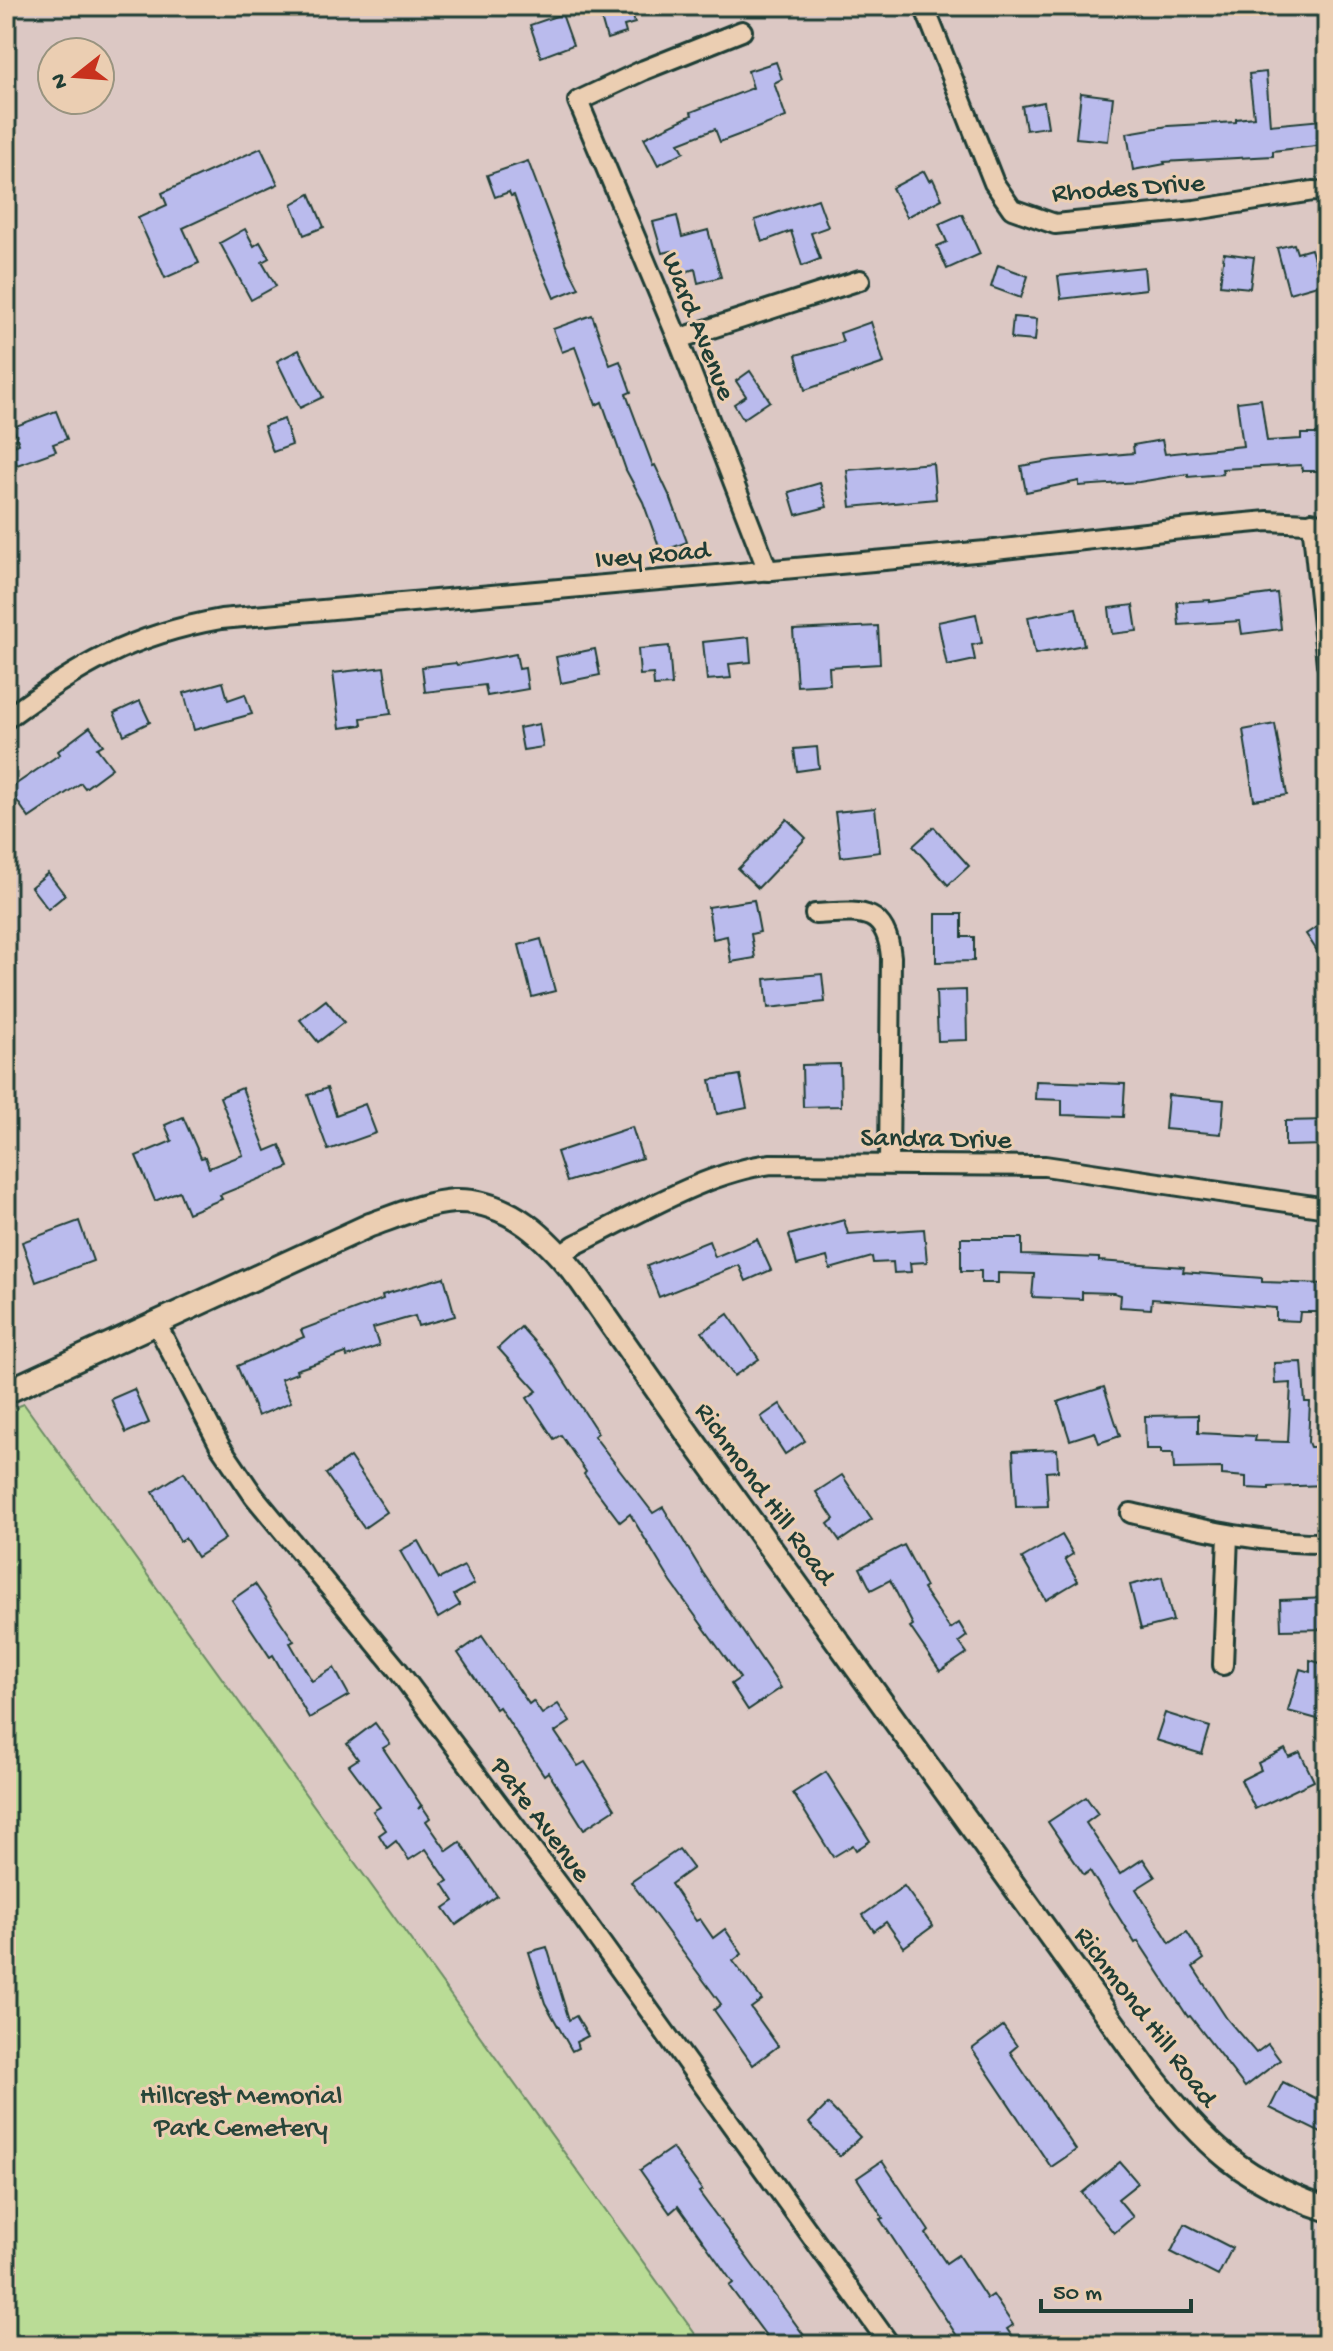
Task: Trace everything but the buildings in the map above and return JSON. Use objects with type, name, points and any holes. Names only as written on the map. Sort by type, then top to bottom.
[{"type":"street","name":"Rhodes Drive","points":[[924,6],[994,183],[1012,209],[1055,224],[1195,210],[1313,191],[1327,192]]},
{"type":"street","name":"Ward Avenue","points":[[742,31],[644,70],[578,101],[678,339],[768,571]]},
{"type":"street","points":[[678,339],[860,280]]},
{"type":"street","name":"Ivey Road","points":[[6,719],[95,660],[141,638],[192,624],[272,613],[986,551],[1210,526],[1268,521],[1319,523]]},
{"type":"street","points":[[1319,523],[1327,664]]},
{"type":"street","points":[[815,914],[857,912],[873,916],[887,932],[891,957],[889,1163]]},
{"type":"street","name":"Sandra Drive","points":[[561,1255],[575,1245],[690,1190],[747,1167],[771,1164],[1045,1166],[1327,1208]]},
{"type":"street","name":"Richmond Hill Road","points":[[6,1392],[370,1225],[452,1201],[500,1209],[537,1232],[561,1255],[1152,2077],[1190,2124],[1227,2159],[1274,2188],[1327,2209]]},
{"type":"street","name":"Pate Avenue","points":[[156,1323],[220,1446],[254,1496],[397,1669],[562,1889],[890,2345]]},
{"type":"street","points":[[1131,1513],[1228,1535],[1327,1543]]},
{"type":"street","points":[[1223,1665],[1228,1535]]},
{"type":"green space","name":"Hillcrest Memorial Park Cemetery","points":[[24,1404],[703,2345],[6,2345],[6,1411]]}]
